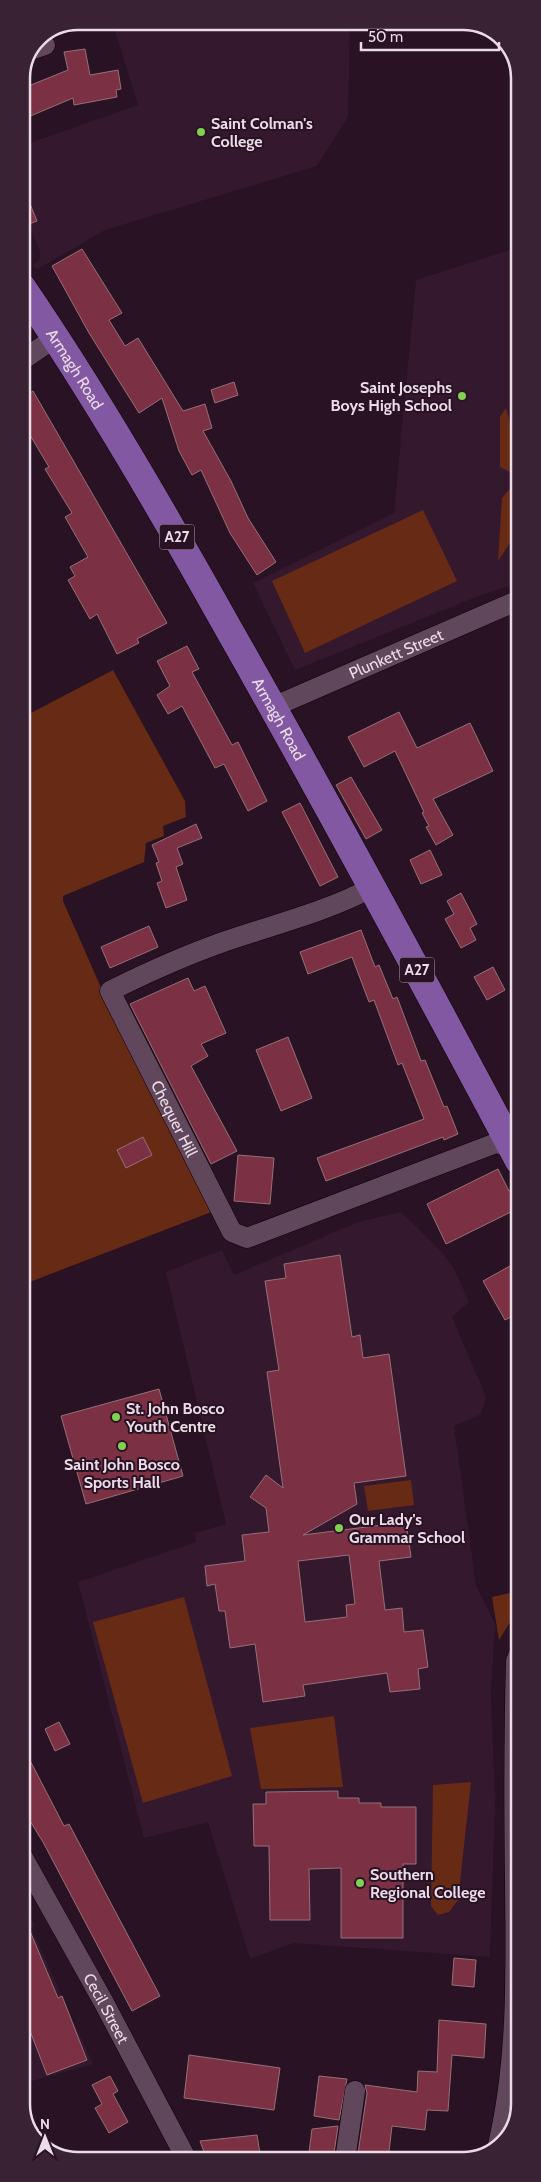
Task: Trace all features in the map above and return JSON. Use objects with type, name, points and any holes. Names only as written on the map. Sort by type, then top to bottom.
[{"type":"main road","name":"Armagh Road","points":[[30,299],[56,337],[184,548],[373,887],[511,1141]]},
{"type":"street","points":[[30,354],[56,337]]},
{"type":"street","name":"Plunkett Street","points":[[273,707],[511,603]]},
{"type":"street","name":"Chequer Hill","points":[[373,887],[318,912],[228,940],[168,963],[110,991],[232,1232],[247,1238],[492,1144],[496,1143],[511,1149]]},
{"type":"street","name":"Cecil Street","points":[[30,1870],[103,2001],[183,2152]]},
{"type":"street","points":[[500,2134],[509,2087],[511,2050]]},
{"type":"street","points":[[346,2152],[355,2091]]},
{"type":"shaded area","name":"Saint Colman's College","points":[[115,30],[350,30],[348,117],[317,166],[105,230],[36,270],[33,265],[40,259],[40,251],[30,228],[30,143],[138,105]]},
{"type":"shaded area","name":"Saint Josephs Boys High School","points":[[511,250],[511,586],[481,595],[295,670],[253,583],[394,513],[416,280]]},
{"type":"shaded area","points":[[506,408],[511,426],[511,472],[500,467],[500,417]]},
{"type":"shaded area","points":[[511,487],[511,541],[498,561],[502,498]]},
{"type":"shaded area","points":[[423,510],[457,581],[305,653],[272,581]]},
{"type":"shaded area","points":[[113,670],[185,801],[186,817],[163,826],[164,836],[146,843],[144,862],[63,896],[63,901],[103,992],[214,1211],[30,1282],[30,713]]},
{"type":"shaded area","name":"Our Lady's Grammar School","points":[[401,1212],[440,1250],[455,1270],[469,1302],[452,1317],[486,1397],[481,1414],[454,1426],[476,1585],[495,1624],[491,1692],[495,1804],[490,1957],[293,1943],[250,1959],[208,1822],[144,1838],[78,1582],[196,1542],[195,1533],[226,1524],[166,1272],[222,1250],[234,1275],[358,1222]]},
{"type":"shaded area","points":[[411,1480],[414,1505],[368,1511],[364,1486]]},
{"type":"shaded area","points":[[511,1593],[511,1621],[499,1640],[492,1597]]},
{"type":"shaded area","points":[[184,1597],[232,1776],[143,1803],[93,1622]]},
{"type":"shaded area","points":[[334,1716],[343,1787],[261,1789],[250,1728]]},
{"type":"shaded area","points":[[471,1782],[458,1900],[449,1912],[438,1915],[431,1906],[433,1785]]},
{"type":"shaded area","points":[[30,1916],[35,1926],[31,1928],[93,2064],[30,2082]]},
{"type":"building","points":[[85,49],[90,75],[118,70],[121,89],[116,90],[117,97],[74,105],[73,98],[30,116],[30,85],[68,70],[64,52]]},
{"type":"building","points":[[30,204],[37,221],[30,224]]},
{"type":"building","points":[[82,249],[122,313],[109,320],[125,346],[138,338],[183,411],[205,404],[212,428],[203,431],[231,481],[248,518],[276,562],[257,575],[230,533],[201,470],[192,475],[179,451],[162,398],[139,413],[89,333],[52,266]]},
{"type":"building","points":[[234,382],[238,395],[215,403],[211,390]]},
{"type":"building","points":[[33,391],[167,623],[137,639],[139,643],[117,654],[97,614],[90,619],[68,580],[75,576],[70,567],[88,557],[65,517],[72,513],[45,469],[49,467],[30,435],[30,393]]},
{"type":"building","points":[[187,646],[199,669],[192,672],[232,745],[238,742],[267,801],[248,811],[224,764],[215,768],[182,706],[168,714],[157,695],[170,686],[157,661]]},
{"type":"building","points":[[399,712],[417,748],[470,723],[493,771],[433,799],[453,835],[436,845],[426,827],[429,826],[422,813],[424,812],[395,751],[364,767],[348,737]]},
{"type":"building","points":[[351,777],[382,830],[366,839],[336,785]]},
{"type":"building","points":[[300,803],[338,877],[320,886],[282,812]]},
{"type":"building","points":[[196,824],[202,838],[177,848],[183,864],[176,867],[187,900],[166,908],[157,883],[162,881],[156,863],[159,862],[152,845]]},
{"type":"building","points":[[430,850],[442,875],[421,884],[410,860]]},
{"type":"building","points":[[461,893],[477,924],[470,928],[476,940],[461,948],[445,919],[454,914],[447,901]]},
{"type":"building","points":[[149,926],[158,947],[110,968],[101,947]]},
{"type":"building","points":[[361,930],[375,967],[379,965],[393,999],[397,997],[421,1061],[425,1060],[444,1107],[447,1106],[458,1134],[444,1140],[443,1137],[326,1181],[317,1158],[424,1119],[402,1063],[398,1065],[374,1000],[369,1002],[352,957],[308,974],[300,952]]},
{"type":"building","points":[[493,967],[505,990],[487,1000],[474,977]]},
{"type":"building","points":[[188,978],[194,991],[205,986],[226,1033],[201,1044],[208,1056],[191,1066],[237,1151],[211,1164],[130,1004]]},
{"type":"building","points":[[288,1037],[312,1098],[281,1111],[256,1050]]},
{"type":"building","points":[[143,1137],[152,1155],[126,1168],[117,1150]]},
{"type":"building","points":[[238,1155],[274,1158],[270,1204],[234,1201]]},
{"type":"building","points":[[498,1169],[509,1191],[511,1190],[511,1212],[446,1244],[427,1204]]},
{"type":"building","points":[[340,1255],[352,1337],[360,1335],[363,1358],[389,1354],[406,1476],[354,1483],[357,1504],[303,1535],[406,1522],[411,1557],[379,1561],[385,1610],[402,1608],[404,1632],[423,1630],[428,1667],[418,1669],[420,1689],[390,1692],[387,1673],[303,1685],[305,1696],[263,1702],[255,1644],[230,1648],[225,1611],[219,1611],[215,1584],[207,1586],[205,1566],[245,1561],[242,1535],[269,1532],[266,1508],[250,1497],[266,1475],[283,1488],[267,1372],[279,1370],[265,1281],[286,1278],[284,1264]],"holes":[[[349,1555],[355,1604],[346,1605],[347,1617],[305,1622],[298,1561]]]},
{"type":"building","points":[[511,1265],[511,1317],[505,1320],[483,1281]]},
{"type":"building","name":"Saint John Bosco Sports Hall","points":[[159,1389],[183,1476],[86,1504],[61,1416]]},
{"type":"building","points":[[59,1722],[70,1744],[55,1751],[45,1729]]},
{"type":"building","points":[[30,1760],[64,1826],[69,1824],[160,1996],[132,2011],[43,1842],[30,1821]]},
{"type":"building","points":[[338,1791],[338,1798],[359,1798],[359,1803],[381,1803],[381,1807],[416,1807],[416,1864],[403,1864],[403,1938],[341,1938],[341,1868],[309,1869],[310,1920],[270,1920],[269,1846],[254,1846],[253,1804],[266,1804],[266,1792]]},
{"type":"building","points":[[30,1931],[58,1998],[62,1996],[87,2060],[47,2075],[30,2031]]},
{"type":"building","points":[[454,1958],[476,1960],[474,1987],[452,1985]]},
{"type":"building","points":[[439,2020],[486,2024],[484,2058],[452,2055],[448,2111],[427,2110],[425,2130],[392,2126],[389,2152],[358,2152],[367,2093],[365,2085],[417,2092],[418,2071],[437,2072]]},
{"type":"building","points":[[189,2055],[280,2068],[274,2110],[184,2098]]},
{"type":"building","points":[[110,2076],[118,2091],[113,2094],[128,2122],[109,2133],[95,2108],[102,2104],[92,2085]]},
{"type":"building","points":[[319,2076],[347,2079],[339,2120],[314,2116]]},
{"type":"building","points":[[338,2126],[334,2152],[309,2152],[312,2129]]},
{"type":"building","points":[[257,2135],[260,2152],[204,2152],[200,2141]]},
{"type":"place","name":"Saint Colman's College","points":[[201,132]]},
{"type":"place","name":"Saint Josephs Boys High School","points":[[462,396]]},
{"type":"place","name":"St. John Bosco Youth Centre","points":[[116,1417]]},
{"type":"place","name":"Saint John Bosco Sports Hall","points":[[122,1446]]},
{"type":"place","name":"Our Lady's Grammar School","points":[[339,1528]]},
{"type":"place","name":"Southern Regional College","points":[[360,1883]]}]
